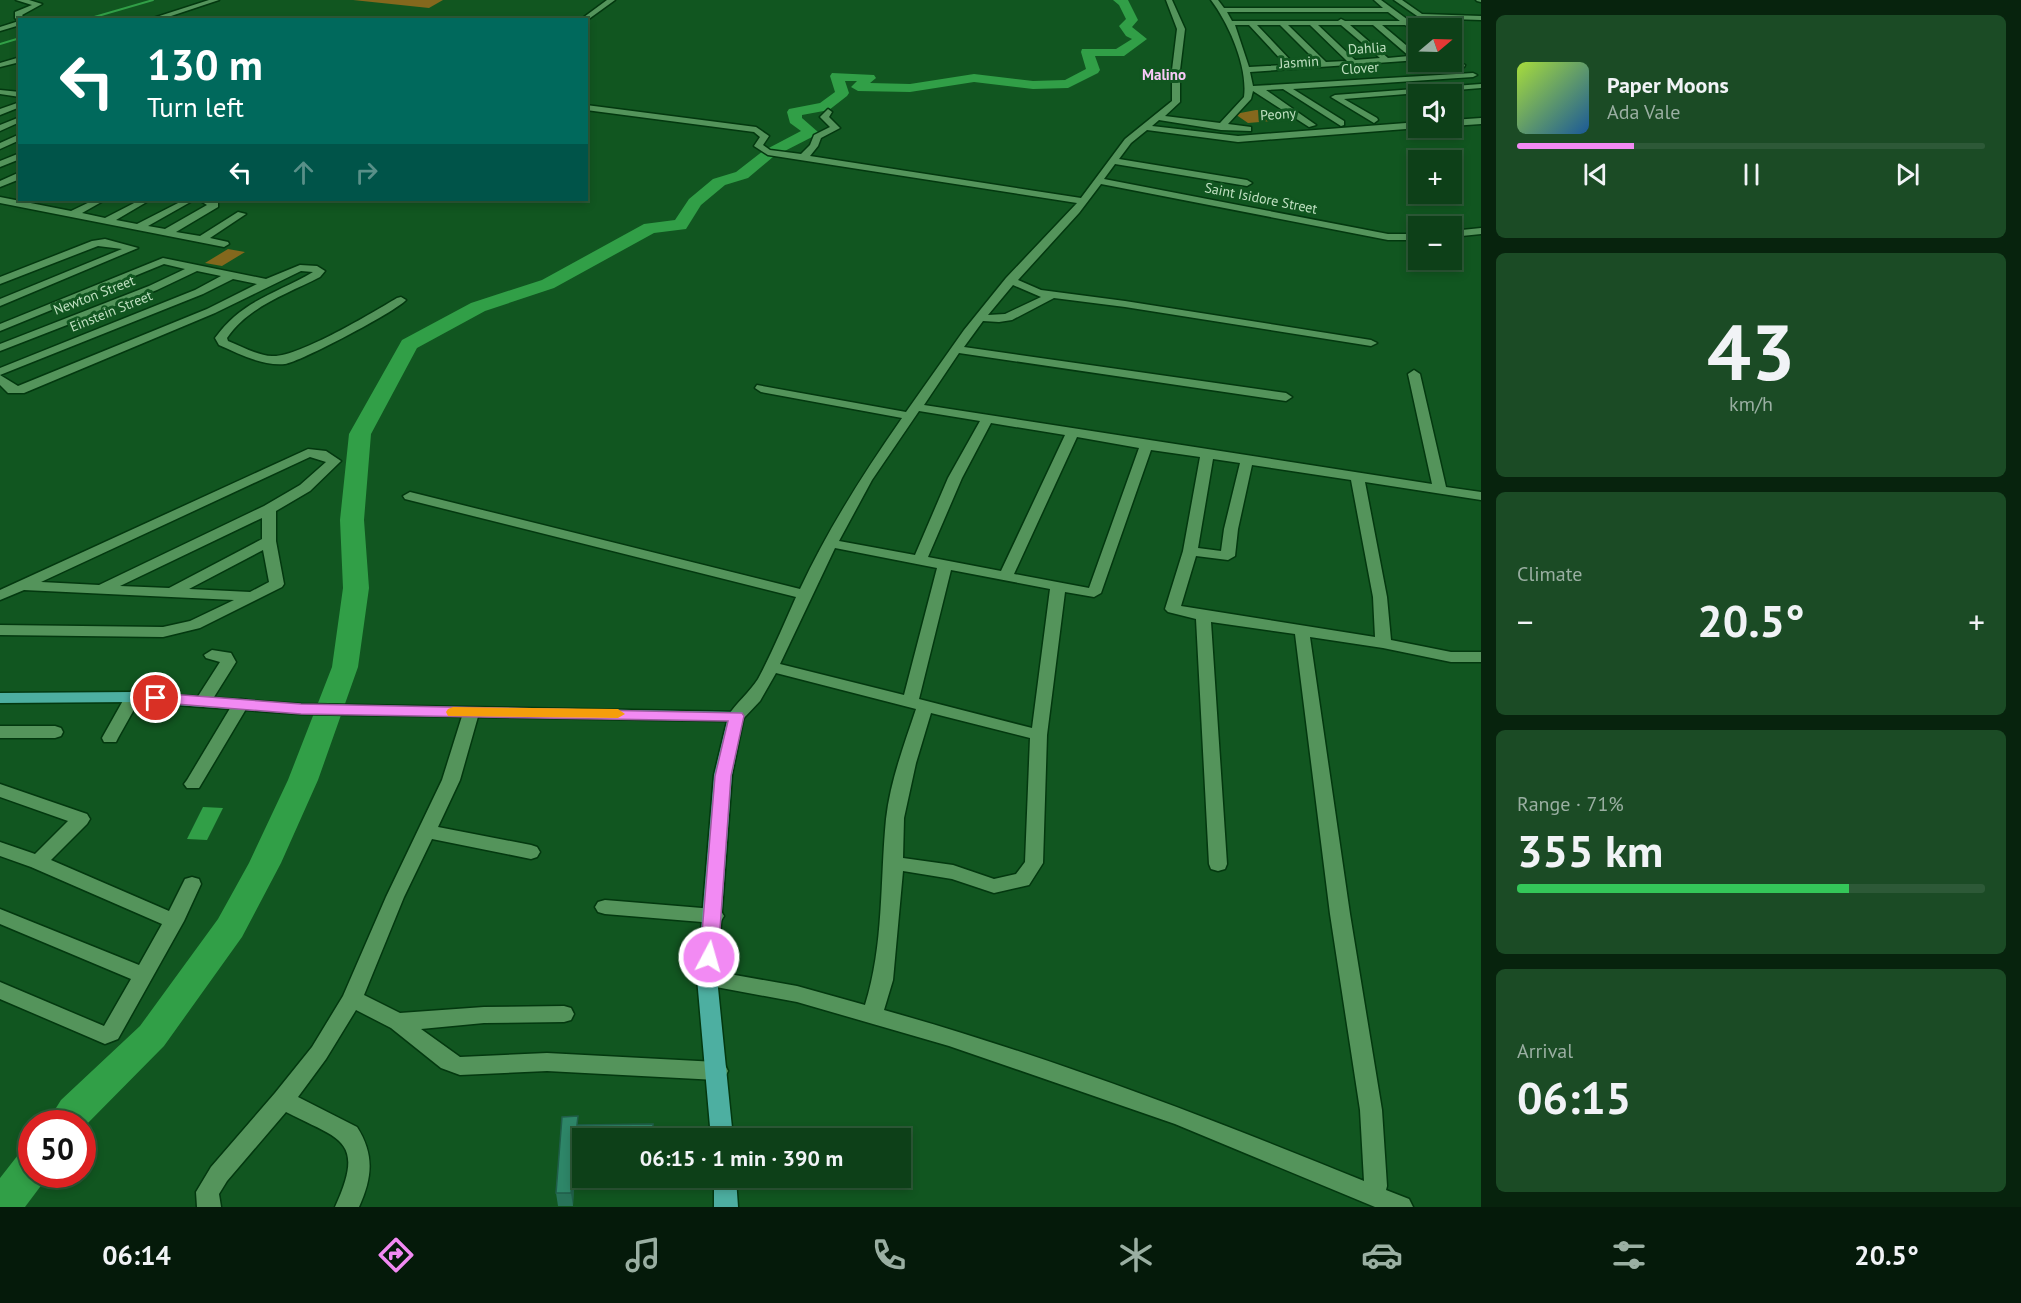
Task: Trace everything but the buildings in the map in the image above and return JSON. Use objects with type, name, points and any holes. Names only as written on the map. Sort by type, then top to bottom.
[{"type":"main road","points":[[0,698],[133,697],[301,709],[736,716],[723,776],[714,916],[707,978],[721,1128]]},
{"type":"main road","points":[[725,1188],[726,1207]]},
{"type":"street","points":[[19,0],[39,4]]},
{"type":"street","points":[[19,18],[18,14],[47,0]]},
{"type":"street","points":[[157,18],[216,0]]},
{"type":"street","points":[[587,18],[612,0]]},
{"type":"street","points":[[736,716],[754,697],[771,667],[829,543],[865,480],[956,349],[1002,290],[1084,201],[1128,141],[1177,99],[1176,70],[1181,29],[1170,0]]},
{"type":"street","points":[[1214,0],[1224,10],[1230,23],[1244,70],[1254,89],[1312,125]]},
{"type":"street","points":[[1377,0],[1408,23]]},
{"type":"street","points":[[1397,0],[1420,16],[1481,18]]},
{"type":"street","points":[[1224,10],[1391,10]]},
{"type":"street","points":[[1289,11],[1307,23],[1353,62]]},
{"type":"street","points":[[1329,11],[1386,60]]},
{"type":"street","points":[[0,29],[18,23]]},
{"type":"street","points":[[1230,23],[1408,23]]},
{"type":"street","points":[[1251,23],[1291,66]]},
{"type":"street","points":[[1282,23],[1324,64]]},
{"type":"street","points":[[1375,23],[1408,50]]},
{"type":"street","name":"Dahlia","points":[[1244,70],[1408,59]]},
{"type":"street","points":[[0,65],[18,60]]},
{"type":"street","points":[[1462,66],[1481,83]]},
{"type":"street","points":[[1378,70],[1408,68]]},
{"type":"street","name":"Jasmin","points":[[1248,79],[1366,71]]},
{"type":"street","name":"Clover","points":[[1254,89],[1473,75]]},
{"type":"street","points":[[1316,85],[1336,97],[1481,83]]},
{"type":"street","points":[[1285,87],[1341,123]]},
{"type":"street","points":[[1221,127],[1254,89]]},
{"type":"street","points":[[2,94],[18,95]]},
{"type":"street","name":"Peony","points":[[1156,117],[1244,129],[1374,120],[1336,97]]},
{"type":"street","points":[[0,112],[18,105]]},
{"type":"street","points":[[588,107],[756,130],[765,136],[758,146],[768,152],[1084,201]]},
{"type":"street","points":[[804,157],[814,146],[817,137],[836,128],[824,117],[828,112]]},
{"type":"street","points":[[0,128],[18,120]]},
{"type":"street","points":[[1462,122],[1481,121]]},
{"type":"street","points":[[1144,127],[1238,139],[1408,126]]},
{"type":"street","points":[[0,146],[18,138]]},
{"type":"street","points":[[0,164],[18,157]]},
{"type":"street","points":[[1113,161],[1247,183]]},
{"type":"street","points":[[0,184],[18,176]]},
{"type":"street","name":"Saint Isidore Street","points":[[1098,181],[1388,237],[1408,237]]},
{"type":"street","points":[[1180,209],[1189,198]]},
{"type":"street","points":[[4,201],[224,244]]},
{"type":"street","points":[[41,208],[56,201]]},
{"type":"street","points":[[72,214],[99,201]]},
{"type":"street","points":[[106,221],[144,201]]},
{"type":"street","points":[[139,227],[188,201]]},
{"type":"street","points":[[166,233],[215,206],[205,201]]},
{"type":"street","points":[[201,240],[241,214]]},
{"type":"street","points":[[196,217],[229,223]]},
{"type":"street","points":[[1462,233],[1481,231]]},
{"type":"street","points":[[0,281],[100,242],[133,248],[0,303]]},
{"type":"street","points":[[0,328],[163,261],[181,251]]},
{"type":"street","points":[[58,257],[86,267]]},
{"type":"street","points":[[163,261],[268,283]]},
{"type":"street","name":"Newton Street","points":[[0,348],[153,288],[198,267]]},
{"type":"street","points":[[0,380],[12,390],[20,390],[211,311],[293,269],[306,267],[320,271],[242,313],[227,327],[221,338],[223,343],[267,360],[286,360],[365,322],[401,300]]},
{"type":"street","name":"Einstein Street","points":[[0,372],[199,292],[232,275]]},
{"type":"street","points":[[1011,280],[1038,293]]},
{"type":"street","points":[[1002,290],[1125,304],[1371,343]]},
{"type":"street","points":[[980,317],[996,321],[1006,319],[1052,295]]},
{"type":"street","points":[[956,349],[1286,397]]},
{"type":"street","points":[[1414,374],[1440,491]]},
{"type":"street","points":[[761,388],[987,420],[1481,496]]},
{"type":"street","points":[[920,560],[955,478],[987,420]]},
{"type":"street","points":[[1006,574],[1072,434]]},
{"type":"street","points":[[829,543],[1006,574],[1094,593],[1146,445]]},
{"type":"street","points":[[0,596],[308,453],[315,452],[334,461],[305,488],[269,509],[102,588]]},
{"type":"street","points":[[1207,454],[1190,551],[1173,609],[1203,616],[1383,643],[1451,657],[1481,657]]},
{"type":"street","points":[[1190,551],[1228,556],[1231,529],[1247,460]]},
{"type":"street","points":[[1357,477],[1380,597],[1383,643]]},
{"type":"street","points":[[410,496],[804,594]]},
{"type":"street","points":[[0,630],[163,632],[195,625],[277,584],[269,541],[269,509]]},
{"type":"street","points":[[174,591],[269,541]]},
{"type":"street","points":[[872,1016],[883,980],[894,863],[895,818],[945,565]]},
{"type":"street","points":[[21,586],[253,596]]},
{"type":"street","points":[[894,863],[953,873],[994,886],[1022,880],[1034,863],[1039,735],[1059,586]]},
{"type":"street","points":[[1203,616],[1218,864]]},
{"type":"street","points":[[1302,632],[1340,914],[1371,1110],[1376,1186],[1370,1194]]},
{"type":"street","points":[[203,701],[228,662],[225,657],[212,655]]},
{"type":"street","points":[[771,667],[1039,735]]},
{"type":"street","points":[[110,738],[133,697]]},
{"type":"street","points":[[193,784],[241,704]]},
{"type":"street","points":[[209,1207],[207,1192],[219,1174],[283,1100],[319,1053],[352,999],[451,780],[471,713]]},
{"type":"street","points":[[0,732],[56,732]]},
{"type":"street","points":[[0,790],[81,819],[38,862]]},
{"type":"street","points":[[426,831],[531,852]]},
{"type":"street","points":[[1,850],[38,862],[174,921]]},
{"type":"street","points":[[0,990],[107,1035],[111,1033],[174,921],[192,884]]},
{"type":"street","points":[[604,907],[714,916]]},
{"type":"street","points":[[0,916],[143,975]]},
{"type":"street","points":[[707,978],[797,994],[949,1037],[1181,1117],[1401,1207]]},
{"type":"street","points":[[352,999],[398,1022],[448,1062],[460,1066],[547,1062],[717,1071]]},
{"type":"street","points":[[398,1022],[484,1015],[564,1014]]},
{"type":"street","points":[[283,1100],[349,1134],[356,1143],[361,1160],[358,1186],[346,1207]]},
{"type":"shaded area","points":[[353,0],[443,0],[429,8]]},
{"type":"shaded area","points":[[1256,110],[1270,111],[1284,120],[1248,123],[1235,114]]},
{"type":"shaded area","points":[[228,249],[245,252],[222,266],[205,263]]},
{"type":"shaded area","points":[[203,807],[223,808],[207,840],[187,839]]},
{"type":"waterway","points":[[91,18],[153,0]]},
{"type":"waterway","points":[[864,82],[858,87],[910,88],[974,78],[1033,85],[1068,84],[1093,70],[1087,52],[1119,53],[1141,39],[1130,33],[1125,26],[1132,20],[1124,3],[1119,0]]},
{"type":"waterway","points":[[0,44],[18,39]]},
{"type":"waterway","points":[[75,1110],[152,1036],[230,928],[265,863],[303,780],[345,667],[356,588],[352,520],[360,434],[409,344],[478,307],[548,284],[650,228],[680,225],[695,202],[719,182],[742,175],[768,154],[811,132],[795,120],[794,112],[824,107],[842,93],[837,76],[869,78]]},
{"type":"waterway","points":[[1,1207],[18,1185]]},
{"type":"slow traffic","points":[[453,712],[618,714]]},
{"type":"district","name":"Malino","points":[[1164,74]]},
{"type":"route","points":[[156,698],[301,709],[736,716],[723,776],[714,916],[709,957]]}]
